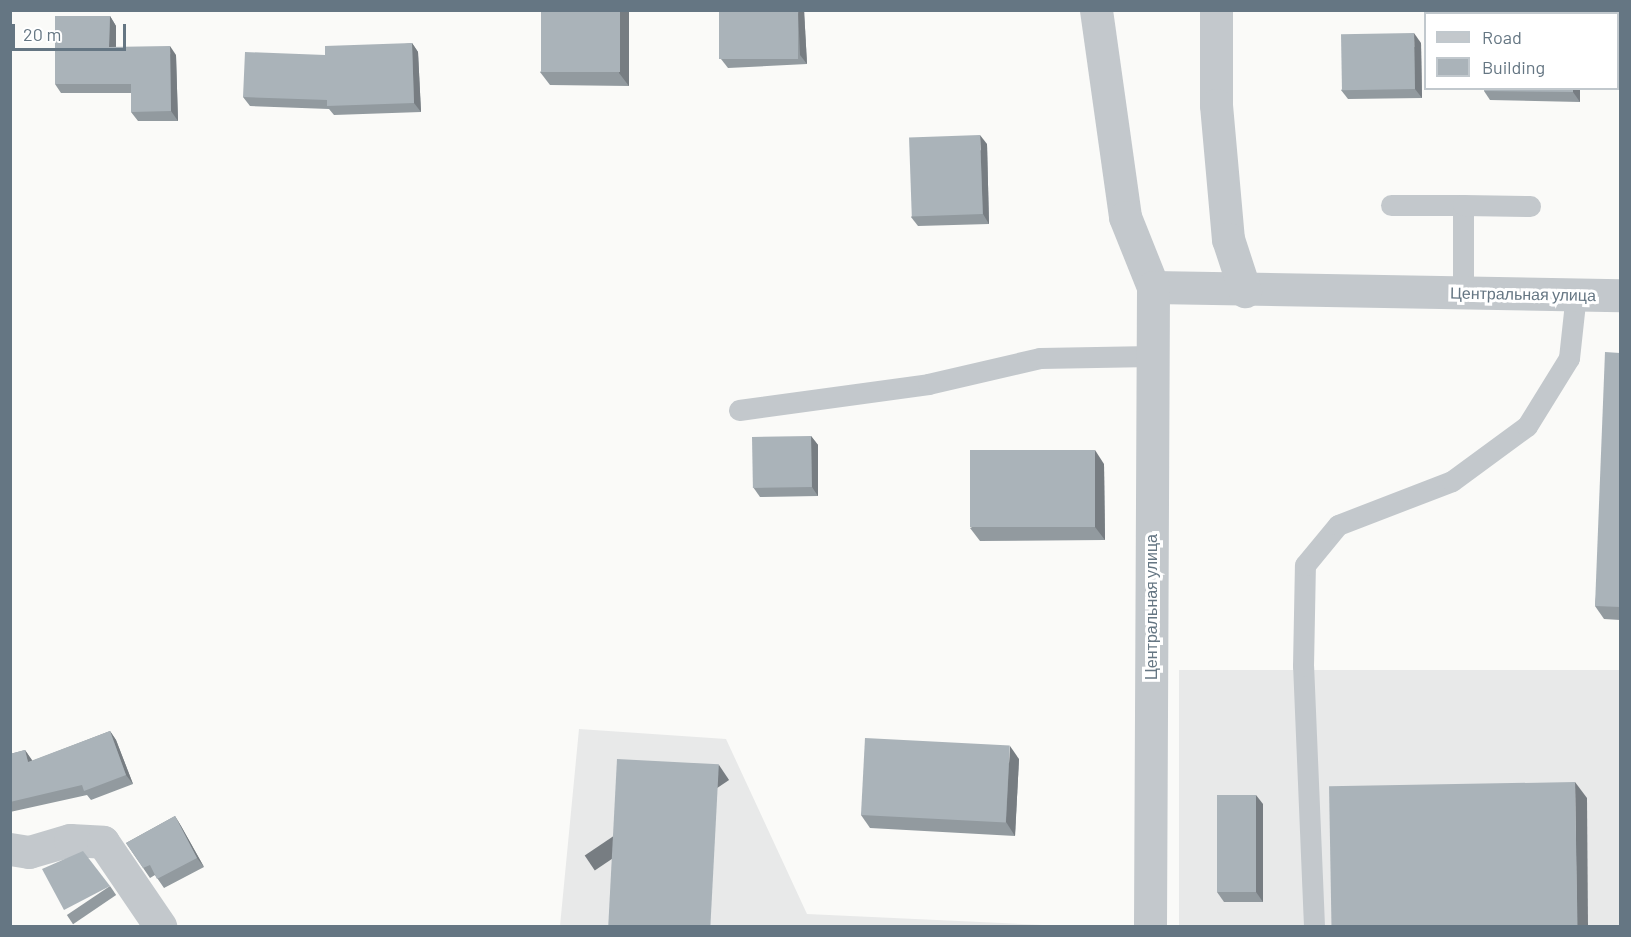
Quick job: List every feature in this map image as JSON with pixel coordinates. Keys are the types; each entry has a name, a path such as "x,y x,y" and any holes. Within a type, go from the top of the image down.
{"street":[{"name":"Центральная улица","path":"1096,10 1125,217 1153,287 1150,927"},
{"path":"1216,10 1216,105 1228,239 1245,291"},
{"name":"Центральная улица","path":"1153,287 1245,291 1620,295"},
{"path":"10,849 29,852 70,840 104,842 160,927"}],"lane":[{"path":"1391,205 1530,206"},
{"path":"1463,205 1463,293"},
{"path":"1314,927 1303,666 1305,565 1338,525 1452,481 1527,426 1569,358 1576,294"},
{"path":"739,410 928,384 1040,358 1152,356"}],"shaded area":[{"path":"1179,670 1620,670 1620,926 1179,926"},
{"path":"579,729 726,739 807,914 1065,926 560,926"}],"building":[{"path":"541,10 620,10 620,72 541,72"},
{"path":"719,10 798,10 798,59 719,59"},
{"path":"55,16 110,16 109,47 170,46 171,111 131,112 131,84 55,84"},
{"path":"1414,33 1415,89 1342,90 1341,34"},
{"path":"412,43 414,103 327,106 327,100 243,97 245,52 325,55 325,46"},
{"path":"1573,90 1573,92 1484,91"},
{"path":"980,135 983,214 912,216 909,137"},
{"path":"1605,352 1620,353 1620,607 1595,606"},
{"path":"811,436 812,487 753,488 752,437"},
{"path":"970,450 1095,450 1095,527 970,527"},
{"path":"110,731 126,775 84,791 82,785 10,802 10,754 25,750 28,762"},
{"path":"865,738 1010,746 1006,822 861,815"},
{"path":"617,759 719,764 710,926 608,926"},
{"path":"1575,782 1578,926 1331,926 1329,786"},
{"path":"1217,795 1256,795 1256,892 1217,892"},
{"path":"175,816 197,858 157,879 150,865 143,868 126,843"},
{"path":"83,851 110,886 64,910 42,869"}]}
